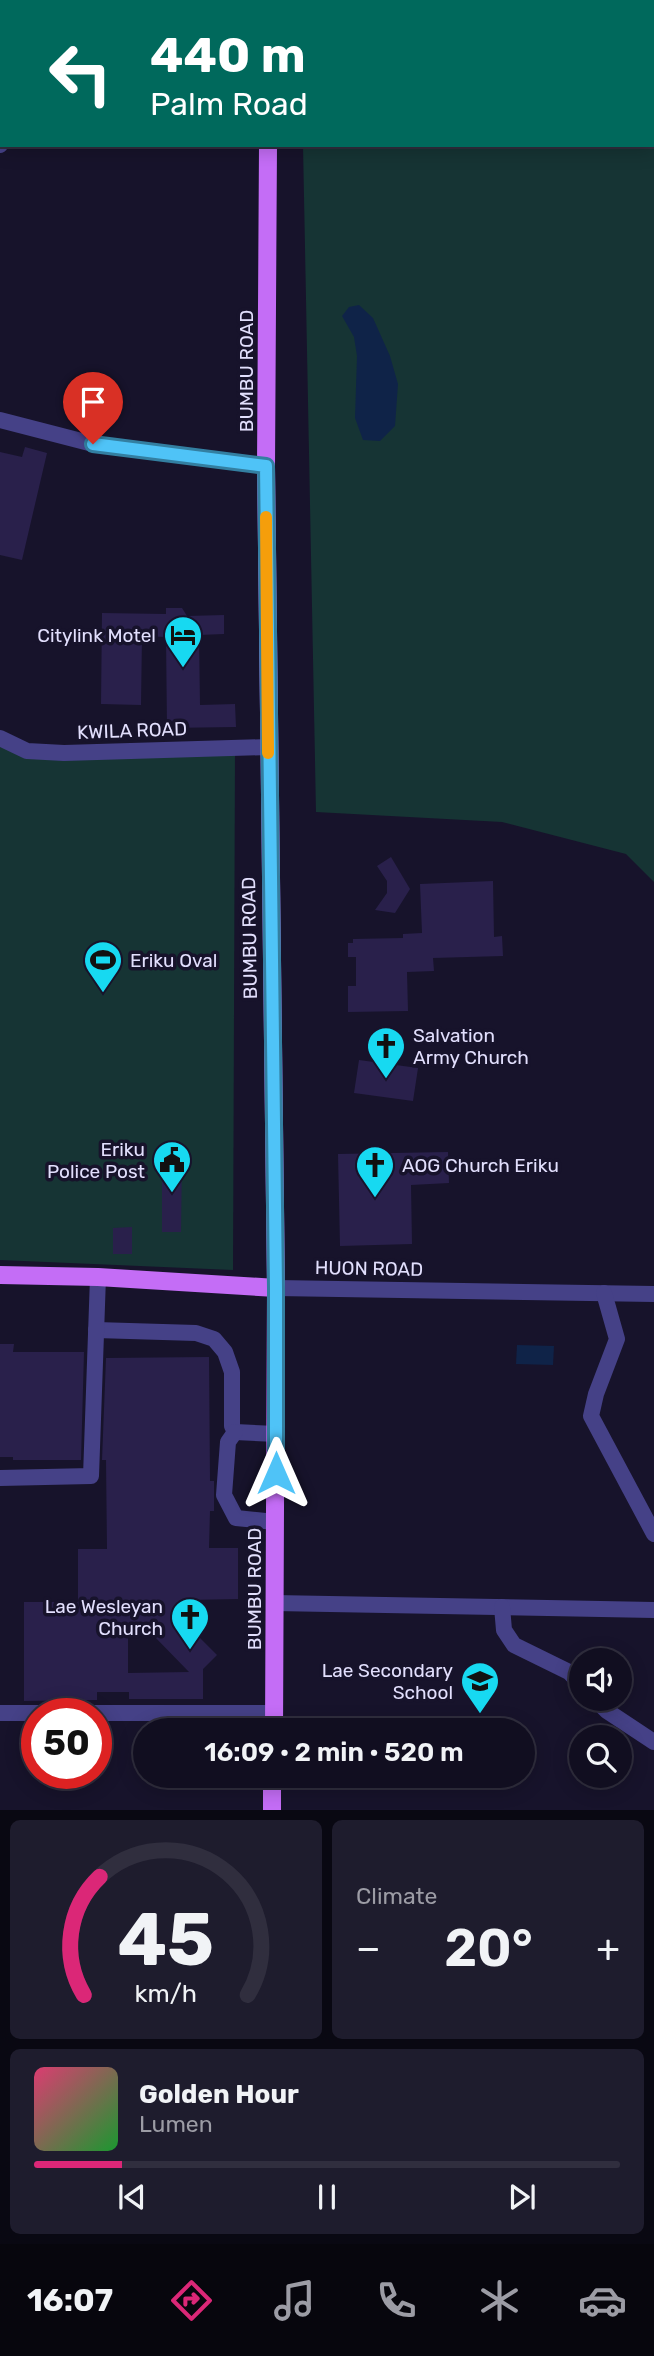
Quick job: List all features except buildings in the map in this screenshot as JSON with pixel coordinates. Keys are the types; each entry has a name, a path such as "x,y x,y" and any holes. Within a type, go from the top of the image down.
{"main road":[{"name":"BUMBU ROAD","path":"268,147 266,466 276,1288 274,1718"},
{"name":"HUON ROAD","path":"0,1275 98,1277 276,1288"},
{"path":"272,1788 272,1810"}],"street":[{"path":"0,420 93,444 266,466"},
{"name":"KWILA ROAD","path":"0,738 26,751 64,753 268,747"},
{"path":"0,1478 91,1476 98,1277"},
{"name":"HUON ROAD","path":"276,1288 654,1294"},
{"path":"604,1293 617,1339 596,1394 592,1416 654,1534"},
{"path":"96,1329 196,1334 214,1339 225,1352 232,1372 232,1426 235,1433"},
{"path":"235,1433 276,1434"},
{"path":"235,1433 228,1442 225,1495 236,1518 275,1522"},
{"path":"274,1603 654,1610"},
{"path":"502,1607 504,1630 514,1646 569,1672"},
{"path":"606,1711 654,1742"},
{"path":"0,1713 152,1718"}],"green space":[{"path":"303,147 654,147 654,882 626,854 502,822 316,812"},
{"path":"0,745 235,751 233,1270 0,1260"}],"water":[{"path":"359,305 373,318 390,356 398,384 395,426 380,441 363,440 355,418 357,356 354,337 342,316 349,307"},
{"path":"517,1345 554,1346 553,1365 516,1364"}],"slow traffic":[{"path":"266,517 268,753"}],"place":[{"name":"Citylink Motel","path":"183,669"},
{"name":"Eriku Oval","path":"103,994"},
{"name":"Salvation Army Church","path":"386,1080"},
{"name":"Eriku Police Post","path":"172,1194"},
{"name":"AOG Church Eriku","path":"375,1199"},
{"name":"Lae Wesleyan Church","path":"190,1651"},
{"name":"Lae Secondary School","path":"480,1715"}],"route":[{"path":"93,444 266,466 276,1473"}]}
